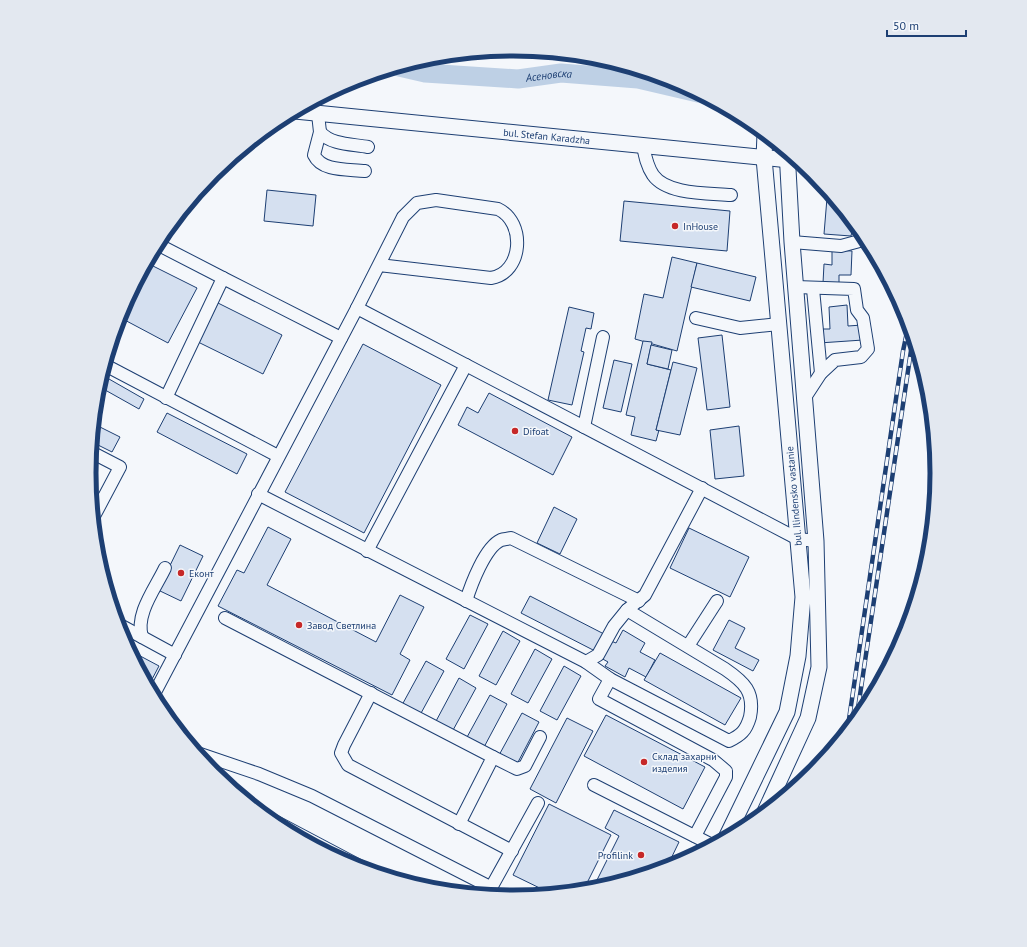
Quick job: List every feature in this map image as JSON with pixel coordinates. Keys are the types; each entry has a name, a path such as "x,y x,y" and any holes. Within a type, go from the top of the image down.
{"main road":[{"name":"bul. Stefan Karadzha","path":"305,112 764,158 786,157"},
{"name":"bul. Ilindensko vastanie","path":"730,830 787,712 798,656 803,598 764,158 765,140"},
{"name":"bul. Ilindensko vastanie","path":"768,805 808,718 819,667 816,541 792,242 791,162"}],"street":[{"path":"318,114 320,132 314,148 314,155 317,162 325,166 365,171"},
{"path":"320,132 325,138 331,141 368,147"},
{"path":"643,146 647,162 654,176 665,185 681,191 731,195"},
{"path":"157,689 278,456 358,308 379,265 404,217 417,203 426,201 498,209 505,212 512,219 516,235 515,256 513,264 499,277 491,278 379,265"},
{"path":"792,242 841,246 860,241"},
{"path":"163,247 341,338"},
{"path":"166,398 223,278"},
{"path":"796,287 814,289 854,289 857,310 863,318 868,349 861,357 835,360 821,373 804,399"},
{"path":"814,289 821,373"},
{"path":"358,308 798,539 816,541"},
{"path":"696,318 740,328 779,324"},
{"path":"584,426 603,338"},
{"path":"367,551 466,365"},
{"path":"109,367 278,456"},
{"path":"97,455 120,467 98,509"},
{"path":"586,662 598,655 614,626 628,610 645,595 702,488"},
{"path":"258,494 586,662 610,679 729,741 741,736 749,721 753,704 749,692 740,679 628,610"},
{"path":"466,601 472,582 493,547 501,540 511,538 639,601"},
{"path":"142,637 139,628 141,615 165,568"},
{"path":"688,646 718,601"},
{"path":"225,618 517,769 521,769 525,766 540,737"},
{"path":"126,628 175,655"},
{"path":"610,679 599,699 713,760 726,771 726,777 695,836"},
{"path":"371,693 344,745 341,754 348,765 512,851"},
{"path":"206,756 259,774 312,796 488,890"},
{"path":"459,824 493,757"},
{"path":"594,785 708,843"},
{"path":"490,890 538,804"}],"building":[{"path":"267,190 316,195 313,226 264,221"},
{"path":"827,198 852,230 851,236 824,234"},
{"name":"InHouse","path":"624,201 730,211 727,251 620,241"},
{"path":"832,250 852,251 851,275 839,275 839,283 823,283 824,264 832,265"},
{"path":"672,257 697,263 677,351 635,339 644,294 663,298"},
{"path":"697,263 756,277 750,301 691,287"},
{"path":"152,265 197,288 168,343 125,320 139,289"},
{"path":"218,303 282,335 263,374 198,342"},
{"path":"847,305 848,326 862,325 863,340 819,343 818,329 830,329 829,307"},
{"path":"569,307 594,313 591,329 586,328 581,351 584,352 572,405 548,400"},
{"path":"722,335 730,407 707,410 698,338"},
{"path":"643,341 652,342 647,364 671,370 656,430 659,430 656,441 631,435 635,417 626,415"},
{"path":"363,344 441,385 364,533 285,492"},
{"path":"651,345 672,350 668,369 647,364"},
{"path":"614,360 632,364 621,412 603,408"},
{"path":"673,362 697,368 680,435 656,430"},
{"path":"107,378 144,399 139,409 105,390"},
{"name":"Difoat","path":"489,393 572,437 553,475 458,425 467,407 478,413"},
{"path":"167,413 247,454 237,474 157,432"},
{"path":"739,426 744,476 715,479 710,430"},
{"path":"99,427 120,437 112,452 97,445"},
{"path":"554,507 577,519 560,554 537,543"},
{"name":"Завод Светлина","path":"268,527 291,539 267,585 376,642 400,595 424,607 400,654 410,660 392,695 218,606 237,570 244,573"},
{"path":"689,528 749,557 730,597 670,568"},
{"name":"Еконт","path":"180,545 203,556 181,601 158,590"},
{"path":"530,596 604,634 595,651 521,613"},
{"path":"470,615 488,624 464,669 446,659"},
{"path":"729,620 745,628 735,648 759,660 753,671 713,650"},
{"path":"623,630 645,643 640,652 655,660 646,677 629,668 625,677 605,666 608,662 601,658 611,641 616,643"},
{"path":"503,631 520,641 496,685 479,676"},
{"path":"535,649 552,659 528,703 511,694"},
{"path":"660,653 741,698 725,725 644,680"},
{"path":"137,655 159,666 151,681"},
{"path":"426,661 444,671 420,715 402,705"},
{"path":"564,666 581,676 557,720 540,711"},
{"path":"459,678 476,688 452,732 435,723"},
{"path":"490,695 507,704 483,749 466,739"},
{"path":"522,713 539,722 516,766 498,757"},
{"name":"Склад захарни изделия","path":"606,715 705,767 683,809 584,756"},
{"path":"567,718 593,731 556,803 530,789"},
{"path":"549,804 611,835 586,884 543,890 513,875"},
{"name":"Profilink","path":"614,810 679,842 670,860 622,877 596,883 619,836 605,828"}],"waterway":[{"name":"Асеновска","path":"409,69 425,73 518,79 561,73 638,79 668,86"}],"railway":[{"path":"848,723 907,333"},
{"path":"858,710 912,347"}],"place":[{"name":"InHouse","path":"675,226"},
{"name":"Difoat","path":"515,431"},
{"name":"Еконт","path":"181,573"},
{"name":"Завод Светлина","path":"299,625"},
{"name":"Склад захарни изделия","path":"644,762"},
{"name":"Profilink","path":"641,855"}]}
